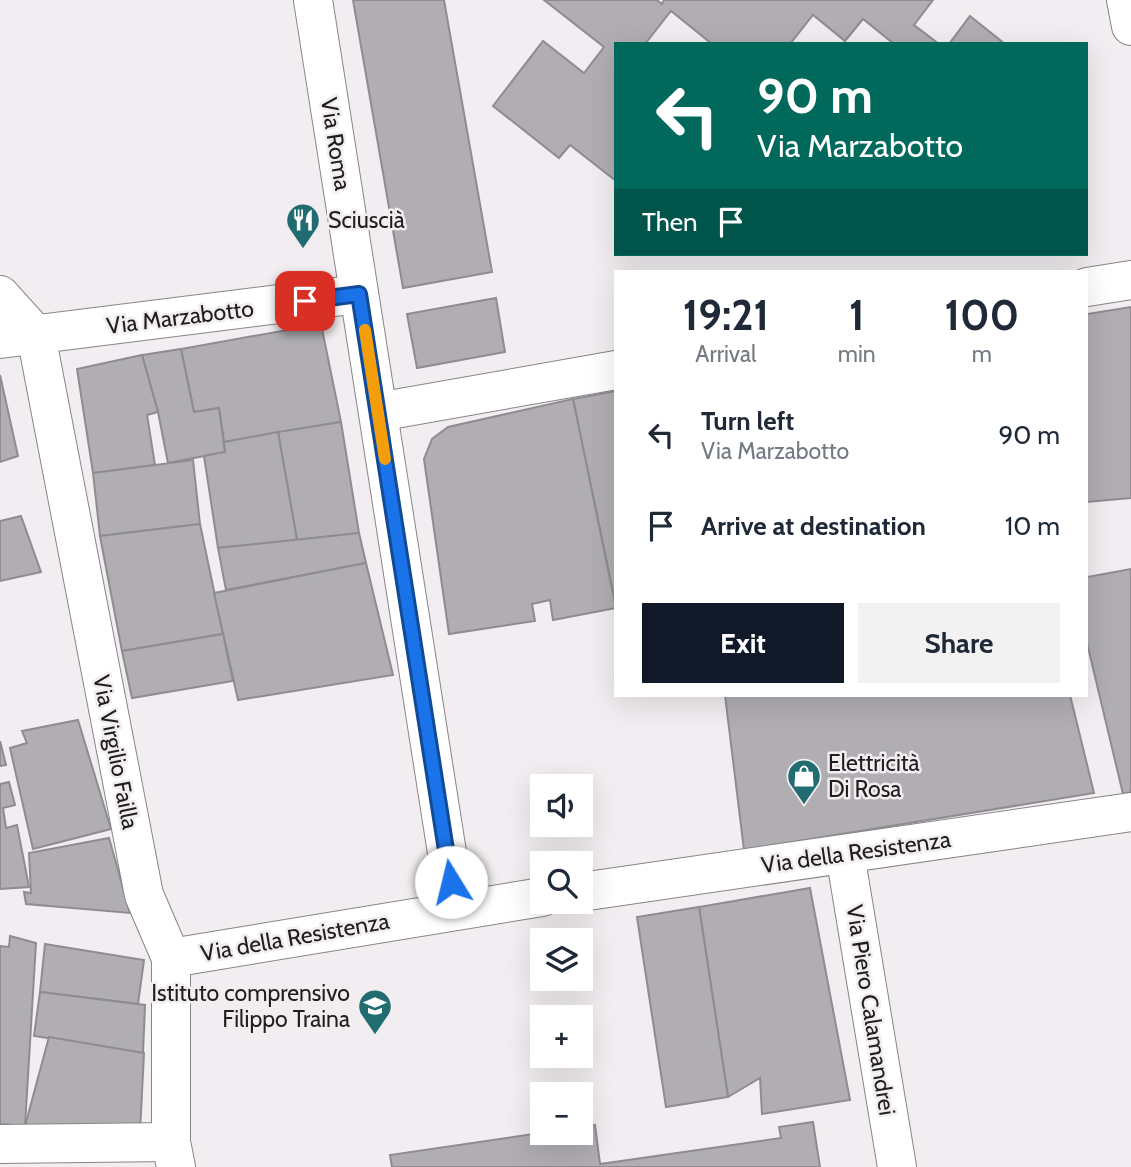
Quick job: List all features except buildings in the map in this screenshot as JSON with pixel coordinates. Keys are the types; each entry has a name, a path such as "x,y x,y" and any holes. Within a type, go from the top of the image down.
{"street":[{"name":"Via Roma","path":"313,0 456,910"},
{"path":"1126,0 1131,26"},
{"path":"1088,288 1131,280"},
{"name":"Via Marzabotto","path":"9,337 359,294"},
{"path":"0,295 9,337"},
{"name":"Via Virgilio Failla","path":"9,337 144,895 171,958 174,1154"},
{"path":"378,412 614,370"},
{"name":"Via della Resistenza","path":"593,890 1131,813"},
{"name":"Via Piero Calamandrei","path":"845,853 898,1167"},
{"name":"Via della Resistenza","path":"171,958 530,899"},
{"path":"0,1144 174,1154"}],"slow traffic":[{"path":"365,330 385,459"}],"place":[{"name":"Sciuscià","path":"303,250"},
{"name":"Elettricità Di Rosa","path":"804,806"},
{"name":"Istituto comprensivo Filippo Traina","path":"375,1036"}],"route":[{"path":"305,301 359,294 451,882"}]}
